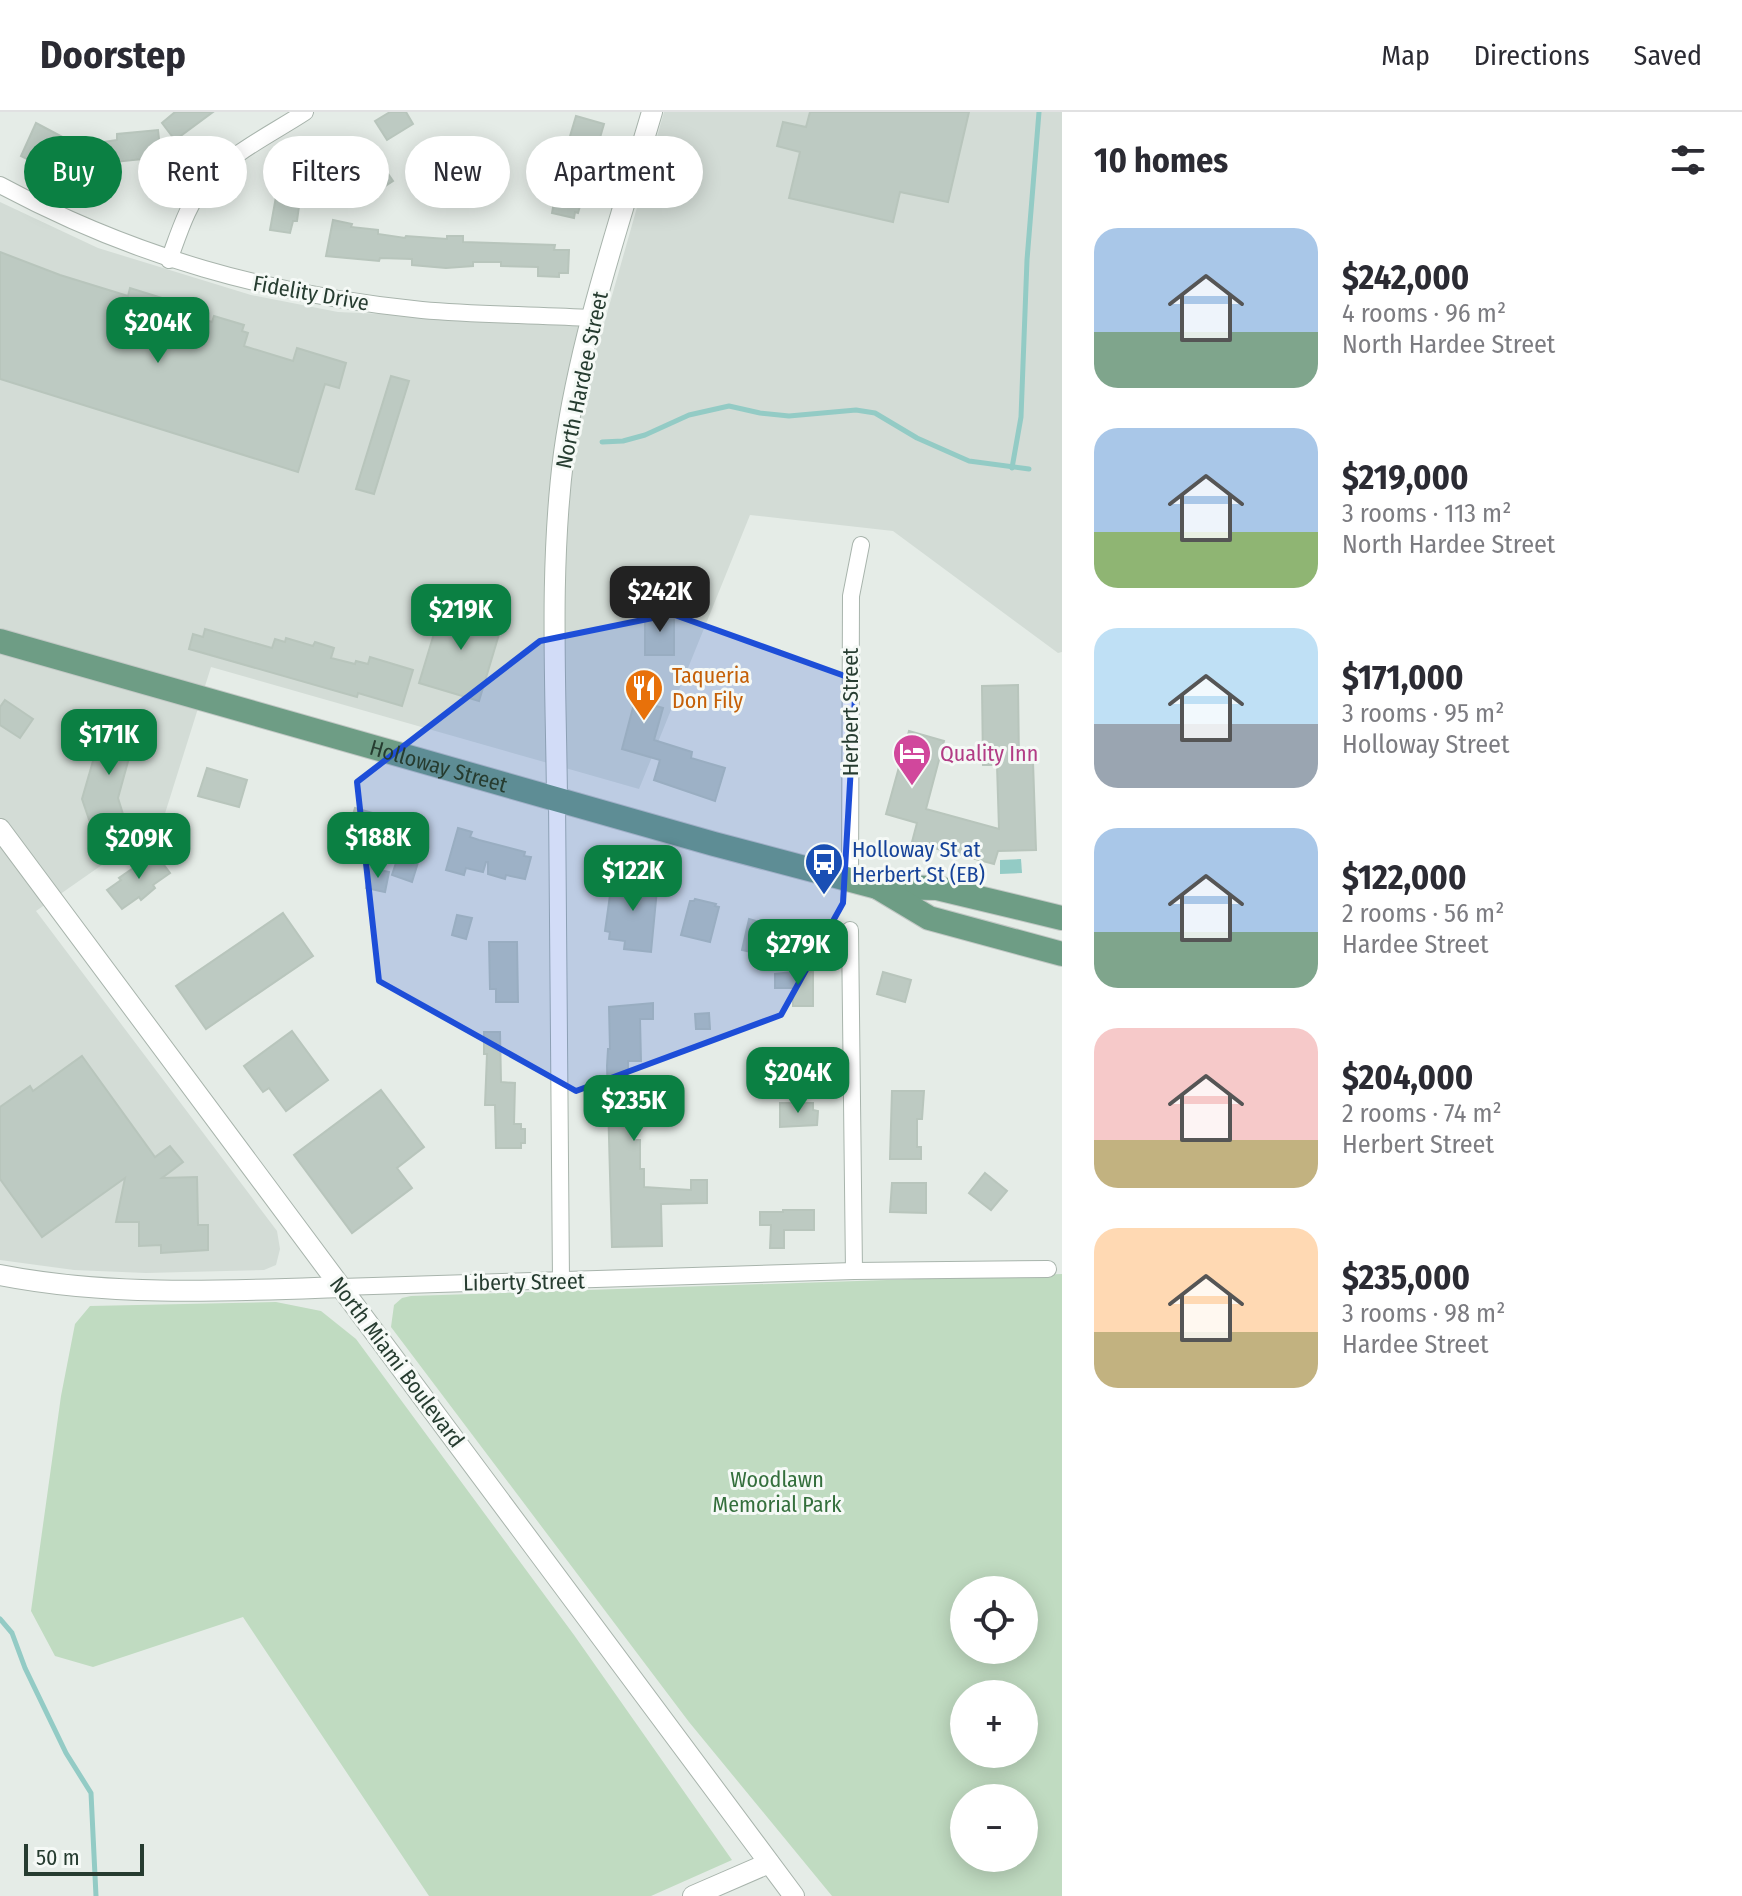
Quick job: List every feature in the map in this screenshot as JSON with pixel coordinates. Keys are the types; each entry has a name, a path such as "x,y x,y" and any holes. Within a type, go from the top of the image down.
{"main road":[{"name":"Holloway Street","path":"0,641 850,880 877,887 937,888 1062,918"},
{"name":"Holloway Street","path":"877,887 929,918 1062,954"}],"street":[{"path":"169,260 183,223 207,182 238,155 305,112"},
{"name":"North Hardee Street","path":"557,800 555,607 559,503 572,404 592,318 652,112"},
{"name":"Fidelity Drive","path":"0,185 110,238 224,277 337,299 423,310 592,318"},
{"name":"Herbert Street","path":"850,880 850,607 852,578 861,545"},
{"path":"557,800 561,1281"},
{"name":"North Miami Boulevard","path":"0,829 794,1896"},
{"path":"850,930 854,1271"},
{"name":"Liberty Street","path":"0,1275 70,1285 135,1289 341,1287 854,1271 1048,1269"},
{"path":"693,1896 769,1863"}],"highlighted area":[{"path":"672,614 856,680 843,903 781,1015 576,1091 379,981 357,782 540,641"}],"shaded area":[{"path":"664,112 1062,112 1062,652 1058,653 893,531 750,515 639,789 211,667 162,823 36,911 277,1231 280,1249 276,1265 264,1270 146,1273 74,1270 0,1260 0,202 98,248 251,295 338,312 604,324 637,208 703,208 703,136 657,136"}],"green space":[{"name":"Woodlawn Memorial Park","path":"1062,1274 1062,1896 832,1896 689,1722 391,1327 394,1305 402,1298"},
{"path":"276,1302 321,1311 356,1339 574,1635 732,1860 651,1896 429,1896 243,1617 93,1667 55,1656 31,1611 61,1396 75,1324 90,1306"}],"water":[{"path":"1021,859 1022,873 1000,874 1000,860"}],"building":[{"path":"175,112 213,112 180,136 172,136 162,123"},
{"path":"390,112 406,112 413,124 389,139 375,121"},
{"path":"810,112 969,112 948,202 900,192 893,222 789,198 800,152 777,146 783,122 806,127"},
{"path":"576,116 604,124 600,136 570,136"},
{"path":"36,123 61,136 30,136"},
{"path":"158,130 159,136 138,136 138,159 122,161 122,136 117,134"},
{"path":"274,208 299,208 297,221 293,221 290,233 270,230"},
{"path":"553,208 579,208 574,218 552,213"},
{"path":"333,220 352,224 351,227 378,230 378,234 405,238 447,239 447,236 463,236 463,242 555,245 554,250 569,250 568,273 559,273 559,277 538,276 538,267 501,266 501,262 473,262 473,266 446,268 412,265 412,259 380,258 379,261 326,256"},
{"path":"0,252 128,296 130,288 165,299 163,307 212,322 214,316 244,325 242,331 248,333 244,346 293,361 297,348 346,363 339,388 325,384 298,472 0,379"},
{"path":"391,376 409,381 374,494 356,489"},
{"path":"443,604 503,621 479,701 419,683"},
{"path":"645,612 674,612 674,655 645,655"},
{"path":"205,629 272,648 275,639 285,642 286,638 313,646 315,642 334,648 331,658 368,664 370,657 413,670 402,706 358,693 357,697 189,649 193,634 203,637"},
{"name":"Quality Inn","path":"1018,685 1019,762 1033,762 1036,850 998,851 994,864 912,842 917,823 886,814 909,731 944,741 926,809 999,829 997,765 983,765 982,686"},
{"path":"5,700 33,719 20,738 0,725 0,707"},
{"path":"635,700 663,708 654,740 692,752 691,758 725,768 715,801 654,780 660,760 622,749"},
{"path":"106,716 138,725 118,798 127,827 95,837 82,799"},
{"path":"207,768 247,780 239,807 198,796"},
{"path":"355,808 383,816 380,829 405,835 409,824 428,830 412,882 392,875 401,848 376,841 375,846 334,833 339,815 352,818"},
{"path":"458,828 472,832 470,837 525,852 524,856 531,857 525,879 506,875 505,879 488,874 488,862 483,872 466,868 464,875 446,870"},
{"path":"155,853 170,873 153,885 155,888 141,900 139,897 122,909 107,890"},
{"path":"371,868 389,872 385,892 366,888"},
{"path":"633,876 658,879 651,952 624,949 625,941 609,939 610,932 605,931 614,880 632,882"},
{"path":"695,899 719,907 710,942 681,935 690,901"},
{"path":"283,913 313,956 206,1029 176,986"},
{"path":"457,915 472,918 466,939 452,935"},
{"path":"749,919 781,928 777,941 769,939 764,960 742,950"},
{"path":"489,942 517,942 518,1002 496,1002 496,989 490,989"},
{"path":"813,972 813,1006 793,1006 793,988 775,988 775,974"},
{"path":"883,972 911,980 905,1002 877,994"},
{"path":"653,1003 653,1019 640,1019 641,1061 628,1061 628,1096 633,1096 634,1140 640,1140 640,1169 644,1169 644,1187 691,1190 691,1180 707,1180 707,1203 661,1204 662,1246 612,1247 607,1066 610,1049 609,1007"},
{"path":"709,1013 710,1029 696,1029 695,1014"},
{"path":"292,1031 328,1080 286,1111 269,1088 263,1092 244,1066"},
{"path":"484,1032 500,1032 501,1082 515,1083 514,1124 521,1124 521,1129 525,1129 525,1143 521,1143 521,1148 496,1148 495,1105 485,1105 487,1054 484,1054"},
{"path":"791,1051 819,1054 819,1071 788,1071 788,1054"},
{"path":"82,1056 155,1157 170,1146 183,1162 162,1178 197,1177 198,1225 208,1225 208,1250 161,1253 161,1245 139,1246 139,1222 116,1222 125,1178 42,1237 0,1179 0,1107 30,1086 33,1091"},
{"path":"381,1090 424,1147 397,1168 412,1188 352,1233 294,1155"},
{"path":"892,1091 924,1091 922,1119 917,1119 917,1147 921,1147 921,1159 890,1159"},
{"path":"780,1103 813,1103 813,1110 818,1111 817,1125 780,1127"},
{"path":"985,1173 1007,1191 991,1210 969,1193"},
{"path":"892,1183 926,1183 926,1213 890,1212"},
{"path":"814,1210 814,1230 784,1230 784,1248 770,1248 771,1225 760,1225 760,1212"}],"waterway":[{"path":"1012,468 1021,417 1027,260 1039,112"},
{"path":"602,442 645,435 689,415 729,406 789,416 856,410 875,413 917,438 969,461 1029,469"},
{"path":"0,1619 12,1633 25,1668 66,1753 91,1793 96,1896"}],"place":[{"name":"Taqueria Don Fily","path":"644,722"},
{"name":"Quality Inn","path":"912,787"},
{"name":"Holloway St at Herbert St (EB)","path":"824,896"}]}
